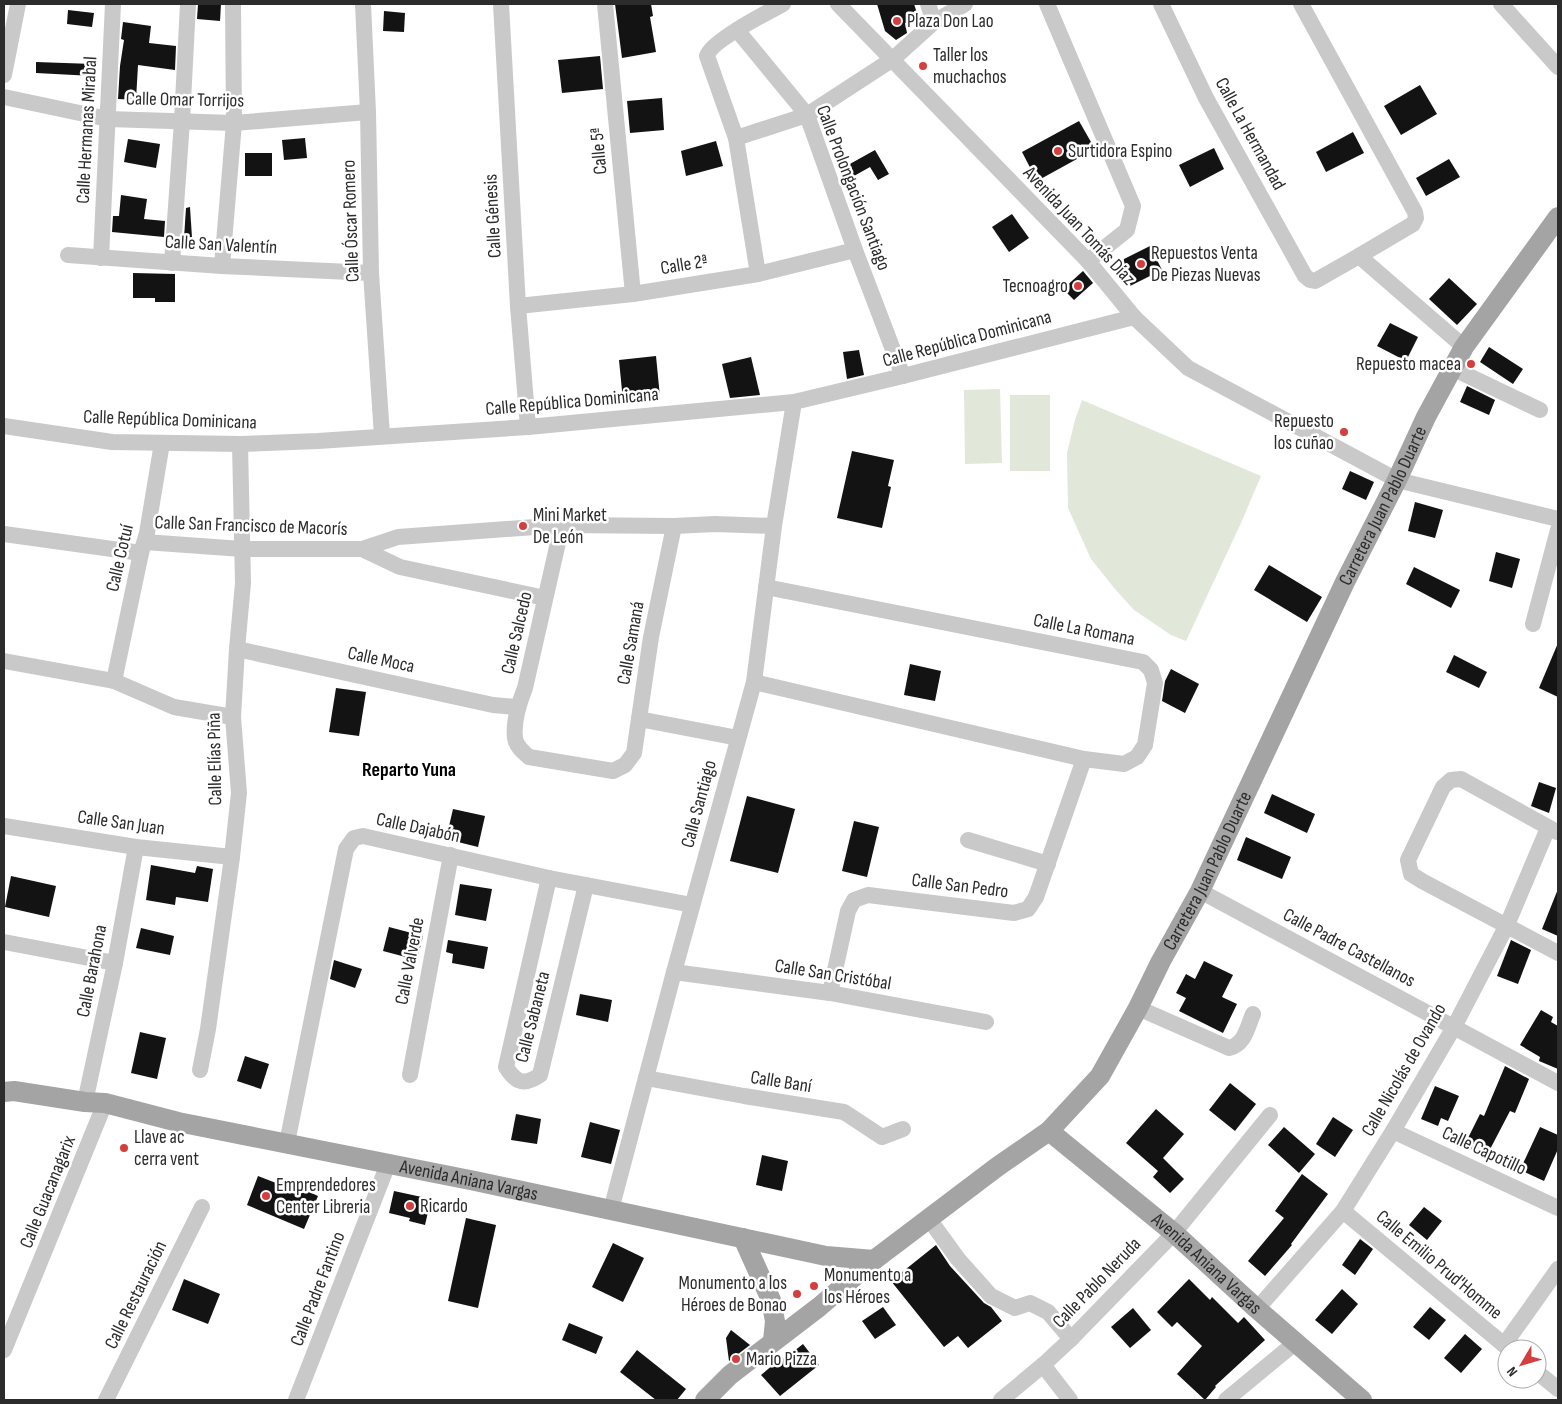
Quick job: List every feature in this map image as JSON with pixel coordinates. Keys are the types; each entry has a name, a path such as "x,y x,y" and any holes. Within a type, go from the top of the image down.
{"main road":[{"name":"Carretera Juan Pablo Duarte","path":"705,1400 730,1375 819,1307 874,1260 997,1167 1049,1131 1100,1076 1138,1008 1160,961 1200,890 1345,582 1452,368 1464,347 1558,217"},
{"name":"Avenida Aniana Vargas","path":"4,1092 105,1103 178,1122 287,1143 826,1256 874,1260"},
{"name":"Avenida Aniana Vargas","path":"1049,1131 1174,1233 1256,1309 1362,1400"},
{"path":"744,1238 771,1300 775,1320 773,1341"}],"street":[{"path":"4,75 18,4"},
{"name":"Calle Hermanas Mirabal","path":"101,258 113,4"},
{"path":"172,262 188,4"},
{"path":"222,266 234,123 233,4"},
{"name":"Calle Óscar Romero","path":"358,4 368,112 371,273 382,436"},
{"name":"Calle Génesis","path":"501,4 518,306 528,427"},
{"name":"Calle 5ª","path":"605,4 633,294"},
{"path":"758,274 736,138 706,56 713,46 783,4"},
{"name":"Avenida Juan Tomás Díaz","path":"838,4 1088,261 1134,316 1188,368 1397,480 1558,519"},
{"path":"928,4 934,22"},
{"path":"736,138 808,115 893,59 934,22 966,4"},
{"path":"1047,4 1133,206 1127,230 1088,261"},
{"name":"Calle La Hermandad","path":"1162,4 1206,98 1305,276 1310,280 1316,281 1359,256"},
{"path":"1301,4 1416,212 1413,224 1359,256 1464,347"},
{"path":"1501,4 1558,67"},
{"name":"Calle Prolongación Santiago","path":"737,30 808,115 855,250 903,376"},
{"name":"Calle Omar Torrijos","path":"4,96 108,119 234,123 368,112"},
{"name":"Calle 2ª","path":"518,306 633,294 758,274 855,250"},
{"name":"Calle San Valentín","path":"68,255 222,266 371,273"},
{"name":"Calle República Dominicana","path":"4,426 112,442 240,444 528,427 794,402 903,376 1134,316"},
{"path":"1452,368 1540,410"},
{"name":"Calle Santiago","path":"611,1210 692,905 754,682 774,526 794,402"},
{"name":"Calle Cotuí","path":"114,681 143,548 162,443"},
{"name":"Calle Elías Piña","path":"200,1070 208,1029 232,857 238,793 233,717 243,583 240,444"},
{"name":"Calle San Francisco de Macorís","path":"4,534 143,548 362,549 398,537 562,525 674,526 715,524 774,526"},
{"name":"Calle Salcedo","path":"562,525 524,688 517,708 515,739 520,749 529,756 613,770 625,765"},
{"name":"Calle Samaná","path":"625,765 634,753 651,637 674,526"},
{"path":"1534,624 1558,530"},
{"path":"362,549 400,567 545,598"},
{"name":"Calle La Romana","path":"754,682 1084,759 1124,764 1136,757 1145,745 1155,683 1152,670 1143,662 766,588"},
{"name":"Calle Moca","path":"237,649 493,705 517,708"},
{"path":"4,661 114,681 174,707 233,717"},
{"path":"639,719 738,738"},
{"name":"Calle San Pedro","path":"830,993 848,911 854,900 868,895 1014,913 1028,909 1036,897 1084,759"},
{"path":"1553,830 1461,779 1451,780 1444,787 1408,860 1411,874 1422,882 1558,953"},
{"name":"Calle San Juan","path":"4,826 136,847 232,857"},
{"name":"Calle Nicolás de Ovando","path":"1256,1309 1343,1211 1393,1131 1454,1027 1553,830"},
{"name":"Calle Dajabón","path":"287,1143 346,848 354,838 363,836 549,878 692,905"},
{"path":"968,840 1048,864"},
{"name":"Calle Barahona","path":"85,1102 115,963 136,847"},
{"name":"Calle Valverde","path":"410,1075 450,855"},
{"name":"Calle Sabaneta","path":"549,878 506,1067 512,1076 521,1082 531,1080 540,1075 586,885"},
{"name":"Calle Padre Castellanos","path":"1200,890 1558,1083"},
{"path":"4,942 115,963"},
{"name":"Calle San Cristóbal","path":"674,972 830,993 986,1022"},
{"path":"1138,1008 1229,1048 1235,1047 1242,1042 1253,1014"},
{"name":"Calle Baní","path":"646,1078 844,1112 882,1137 903,1129"},
{"name":"Calle Guacanagarix","path":"4,1350 8,1331 105,1103"},
{"name":"Calle Pablo Neruda","path":"1001,1400 1043,1366 1071,1340 1174,1233 1270,1116"},
{"name":"Calle Capotillo","path":"1393,1131 1558,1208"},
{"name":"Calle Padre Fantino","path":"296,1400 388,1164"},
{"name":"Calle Restauración","path":"106,1400 202,1207"},
{"name":"Calle Emilio Prud'Homme","path":"1343,1211 1497,1339"},
{"path":"928,1219 958,1259 991,1296 1015,1308 1030,1303 1048,1312 1071,1340"},
{"path":"1512,1339 1558,1269"},
{"path":"1226,1400 1296,1342"},
{"path":"1043,1366 1070,1400"},
{"path":"1547,1381 1558,1390"}],"shaded area":[{"path":"1000,389 1002,463 965,464 964,390"},
{"path":"1010,395 1050,395 1050,471 1010,471"},
{"path":"1082,400 1261,476 1186,641 1171,635 1134,610 1115,589 1091,559 1068,508 1067,453"}],"building":[{"path":"198,4 221,4 220,21 197,19"},
{"path":"615,4 651,4 653,16 650,17 656,52 622,58"},
{"name":"Plaza Don Lao","path":"877,4 914,4 919,19 905,23 907,33 896,40 885,31"},
{"path":"68,10 94,13 92,27 67,24"},
{"path":"384,11 405,13 404,32 383,31"},
{"path":"123,22 151,26 149,43 176,46 175,70 138,65 136,100 118,99 124,40 121,39"},
{"path":"600,56 603,89 562,93 558,60"},
{"path":"36,62 93,64 93,76 36,73"},
{"path":"1420,85 1437,114 1401,135 1384,106"},
{"path":"662,98 664,130 630,133 627,101"},
{"name":"Surtidora Espino","path":"1079,121 1095,149 1037,181 1022,152"},
{"path":"1353,132 1364,153 1326,172 1316,152"},
{"path":"305,138 307,158 284,160 282,140"},
{"path":"128,139 160,144 156,168 124,162"},
{"path":"716,141 723,166 686,176 681,151"},
{"path":"1214,148 1224,169 1190,187 1179,165"},
{"path":"875,150 889,174 878,180 870,167 854,176 848,165"},
{"path":"245,153 272,153 272,176 245,176"},
{"path":"1449,159 1460,177 1426,196 1416,178"},
{"path":"121,195 147,199 144,219 165,221 164,237 112,232 113,216 119,216"},
{"path":"190,207 192,238 184,238 186,208"},
{"path":"1012,214 1029,238 1009,252 992,227"},
{"name":"Repuestos Venta De Piezas Nuevas","path":"1150,246 1162,270 1130,286 1122,270 1124,259"},
{"name":"Tecnoagro","path":"1083,271 1093,283 1074,300 1063,289"},
{"path":"133,273 175,274 175,302 155,302 155,298 133,298"},
{"path":"1449,278 1477,304 1457,325 1429,299"},
{"path":"1390,323 1418,337 1406,361 1377,346"},
{"path":"1489,347 1523,369 1513,384 1480,362"},
{"path":"859,350 864,375 847,379 843,352"},
{"path":"656,356 660,397 623,401 619,360"},
{"path":"751,357 760,395 730,398 722,364"},
{"path":"1467,386 1495,400 1489,415 1460,402"},
{"path":"852,451 894,460 888,486 891,487 882,528 837,518"},
{"path":"1350,471 1374,482 1366,500 1342,489"},
{"path":"1415,502 1443,510 1435,538 1408,531"},
{"path":"1496,552 1520,559 1512,588 1489,581"},
{"path":"1269,565 1322,597 1307,622 1254,590"},
{"path":"1414,567 1460,590 1451,608 1406,584"},
{"path":"1558,643 1558,697 1539,688"},
{"path":"1454,655 1487,672 1479,688 1446,672"},
{"path":"910,664 941,671 935,701 904,695"},
{"path":"1171,669 1199,684 1185,713 1162,701 1165,681"},
{"path":"336,688 366,692 359,736 329,732"},
{"path":"1539,782 1556,788 1549,813 1531,806"},
{"path":"1272,794 1315,814 1307,833 1264,813"},
{"path":"747,796 795,809 778,873 730,861"},
{"path":"453,809 485,816 478,847 446,839"},
{"path":"854,821 879,827 867,877 842,871"},
{"path":"1246,837 1291,857 1282,879 1237,860"},
{"path":"151,865 195,873 197,866 213,869 208,902 176,897 175,905 146,900"},
{"path":"11,876 56,886 49,917 5,907"},
{"path":"460,884 492,889 486,921 455,915"},
{"path":"1558,889 1558,936 1542,929"},
{"path":"389,927 423,936 417,960 383,951"},
{"path":"141,928 174,936 170,955 136,948"},
{"path":"448,940 488,947 484,969 452,963 453,954 446,952"},
{"path":"1511,940 1531,950 1518,984 1497,976"},
{"path":"334,960 362,969 355,988 330,979"},
{"path":"1204,961 1233,975 1222,997 1237,1004 1223,1033 1179,1011 1186,998 1176,993 1186,974 1195,979"},
{"path":"580,994 612,1000 608,1022 576,1015"},
{"path":"1541,1010 1553,1017 1551,1022 1558,1026 1558,1069 1539,1061 1540,1057 1520,1045"},
{"path":"140,1032 166,1038 157,1079 131,1073"},
{"path":"245,1056 269,1064 261,1089 237,1081"},
{"path":"1505,1066 1529,1079 1515,1113 1510,1111 1486,1157 1464,1146 1480,1114 1484,1116"},
{"path":"1230,1083 1256,1104 1235,1131 1209,1110"},
{"path":"1435,1086 1459,1096 1448,1121 1441,1118 1438,1126 1421,1119"},
{"path":"1156,1109 1184,1134 1163,1158 1184,1179 1170,1193 1153,1177 1158,1171 1126,1143"},
{"path":"516,1114 541,1119 537,1144 511,1140"},
{"path":"1333,1117 1353,1130 1335,1157 1316,1144"},
{"path":"590,1122 620,1130 611,1164 581,1157"},
{"path":"1284,1127 1315,1154 1299,1173 1268,1145"},
{"path":"1540,1127 1558,1135 1558,1149 1544,1181 1520,1170"},
{"path":"762,1155 788,1161 782,1191 756,1185"},
{"path":"1302,1174 1328,1194 1292,1245 1265,1276 1248,1261 1284,1218 1275,1211"},
{"path":"258,1176 294,1190 296,1186 318,1196 304,1229 247,1205"},
{"name":"Ricardo","path":"394,1191 431,1199 425,1225 409,1221 410,1218 389,1213"},
{"path":"1424,1207 1442,1221 1427,1240 1409,1225"},
{"path":"466,1218 496,1225 478,1308 448,1301"},
{"path":"1360,1239 1373,1249 1355,1275 1342,1265"},
{"path":"613,1243 644,1258 623,1302 592,1287"},
{"path":"936,1245 950,1266 984,1303 991,1307 1002,1321 968,1348 958,1336 944,1347 891,1281"},
{"path":"184,1279 220,1294 208,1324 172,1310"},
{"path":"1189,1279 1210,1300 1212,1297 1238,1323 1244,1317 1265,1340 1215,1386 1205,1400 1177,1374 1202,1346 1177,1322 1172,1327 1157,1312"},
{"path":"1342,1289 1358,1304 1332,1334 1315,1320"},
{"path":"883,1307 896,1325 875,1339 862,1321"},
{"path":"1430,1307 1446,1320 1429,1340 1413,1327"},
{"path":"1133,1308 1151,1330 1130,1348 1111,1327"},
{"path":"569,1323 603,1337 596,1354 562,1340"},
{"name":"Mario Pizza","path":"731,1330 750,1345 729,1361 726,1338"},
{"path":"1465,1334 1482,1349 1461,1373 1444,1358"},
{"path":"803,1344 819,1365 780,1396 761,1375 782,1357 784,1359"},
{"path":"637,1350 686,1389 677,1400 656,1400 620,1372"}],"place":[{"name":"Plaza Don Lao","path":"897,21"},
{"name":"Taller los muchachos","path":"923,66"},
{"name":"Surtidora Espino","path":"1058,151"},
{"name":"Repuestos Venta De Piezas Nuevas","path":"1141,264"},
{"name":"Tecnoagro","path":"1078,286"},
{"name":"Repuesto macea","path":"1471,364"},
{"name":"Repuesto los cuñao","path":"1344,432"},
{"name":"Mini Market De León","path":"523,526"},
{"name":"Llave ac cerra vent","path":"124,1148"},
{"name":"Emprendedores Center Libreria","path":"266,1196"},
{"name":"Ricardo","path":"410,1206"},
{"name":"Monumento a los Héroes","path":"814,1286"},
{"name":"Monumento a los Héroes de Bonao","path":"797,1294"},
{"name":"Mario Pizza","path":"736,1359"}],"district":[{"name":"Reparto Yuna","path":"409,770"}]}
